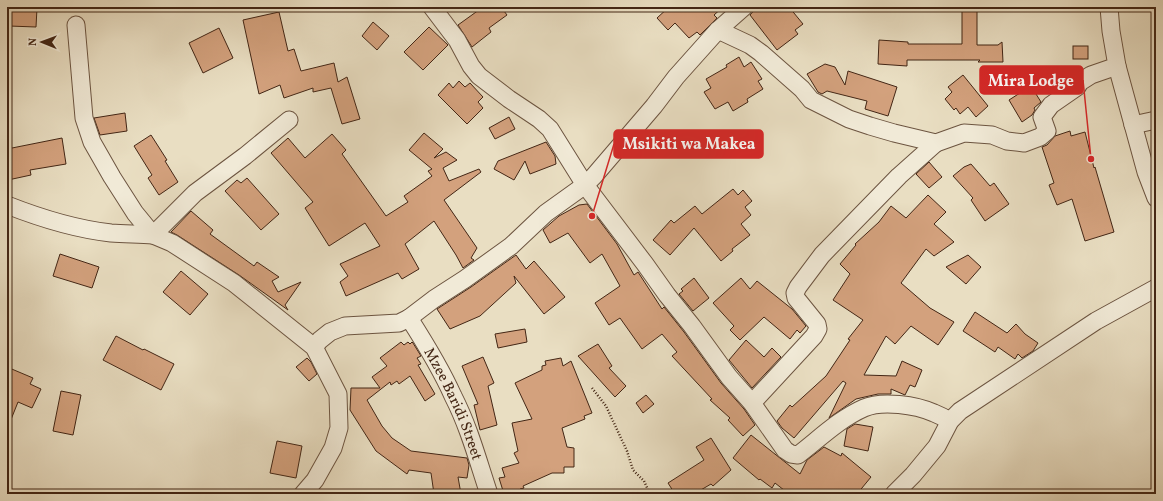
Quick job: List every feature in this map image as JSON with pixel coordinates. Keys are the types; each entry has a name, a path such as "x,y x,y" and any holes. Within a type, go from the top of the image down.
{"street":[{"path":"432,7 457,40 471,66 480,76 509,99 539,119 550,129 585,185 729,377 752,403 785,450 790,454 798,455 825,433 855,412 865,407 877,405 907,405 933,412 950,421"},
{"path":"314,347 330,332 345,326 399,323 409,318 434,299 465,280 512,246 546,213 585,185 594,176 654,106 676,77 718,30 744,7"},
{"path":"1109,7 1113,46 1117,66 1146,172 1156,198"},
{"path":"76,25 84,118 92,142 135,213 154,235"},
{"path":"718,30 750,45 762,53 802,89 811,100 826,108 849,119 870,126 936,143"},
{"path":"752,403 814,336 818,329 817,324 796,298 795,293 798,287 822,255 899,176 936,143 964,133 992,135 1007,141 1024,143 1040,137 1047,131 1042,117 1051,104 1068,94 1091,74 1117,66"},
{"path":"154,235 195,193 290,120"},
{"path":"1133,125 1156,120"},
{"path":"7,205 33,215 89,229 110,233 154,235 172,243 234,283 314,347 338,394 339,428 333,448 326,461 315,480 303,494"},
{"path":"894,494 913,475 937,446 950,421 960,411 1096,321 1156,288"},
{"name":"Mzee Baridi Street","path":"409,318 424,341 453,395 470,436 489,494"}],"path":[{"path":"592,388 606,406 627,451 633,470 644,481 650,494"}],"building":[{"path":"10,7 37,8 36,27 9,26"},
{"path":"483,7 501,7 507,15 489,28 491,32 472,47 458,25"},
{"path":"669,7 723,7 714,15 717,18 700,35 697,32 689,38 675,23 668,30 657,18"},
{"path":"757,7 789,7 803,24 795,30 798,34 777,50 750,15"},
{"path":"962,7 977,7 977,45 998,45 1002,42 1003,62 978,62 980,60 907,60 907,66 878,64 879,40 908,42 908,44 962,44"},
{"path":"279,12 288,51 294,49 301,71 334,63 338,82 347,77 360,119 342,124 331,88 313,92 313,88 284,98 280,85 259,94 243,20"},
{"path":"373,22 389,36 377,50 362,36"},
{"path":"429,27 448,45 423,70 404,52"},
{"path":"219,28 233,58 203,73 189,43"},
{"path":"1073,46 1088,46 1088,59 1073,59"},
{"path":"739,57 744,67 751,62 762,79 758,81 763,89 747,99 748,102 733,111 728,102 715,109 704,92 711,88 706,79 727,67 726,65"},
{"path":"825,64 835,67 845,85 848,71 897,87 888,116 865,109 867,101 827,91 822,94 818,92 807,74"},
{"path":"963,75 988,106 976,117 968,107 960,114 956,108 954,110 945,99 952,92 948,87"},
{"path":"459,81 465,87 470,83 483,97 478,102 483,108 467,124 438,95 449,83 453,88"},
{"path":"1031,86 1041,102 1034,108 1035,110 1032,115 1022,122 1009,100"},
{"path":"125,113 127,131 100,135 94,118"},
{"path":"509,117 515,129 495,139 489,128"},
{"path":"1070,131 1071,136 1085,132 1094,168 1095,167 1114,232 1085,241 1072,199 1057,205 1049,185 1054,183 1042,147 1047,145 1055,136"},
{"path":"424,133 443,149 434,158 446,152 457,160 443,168 449,181 479,169 481,172 444,200 477,248 471,258 474,260 463,268 434,221 405,244 419,269 402,279 398,273 346,296 340,282 348,276 340,264 380,246 365,223 329,246 305,208 313,202 271,153 288,138 305,158 332,134 346,150 342,154 386,216 408,202 404,196 432,176 428,171 432,169 409,150"},
{"path":"151,135 167,160 165,161 178,182 159,195 148,178 152,175 134,146"},
{"path":"62,138 66,164 30,170 31,175 8,180 7,149"},
{"path":"546,142 555,156 556,164 530,174 525,161 514,180 494,169 498,161"},
{"path":"929,162 942,177 929,188 916,174"},
{"path":"971,164 990,186 994,183 1009,204 985,221 971,200 973,198 953,176 964,167"},
{"path":"247,178 279,214 261,230 225,191 237,180 241,183"},
{"path":"733,189 738,195 743,190 752,201 745,207 751,215 741,224 750,235 732,249 733,251 721,261 694,228 670,255 653,240 671,220 674,223 695,206 702,214"},
{"path":"928,195 946,212 934,224 954,242 934,256 926,249 901,283 930,308 954,322 938,345 911,326 895,344 886,336 864,375 896,376 902,361 922,370 915,387 910,385 905,395 891,389 891,394 878,394 856,399 829,418 846,383 843,381 794,438 782,428 777,421 790,405 792,407 826,376 850,340 848,339 863,320 833,300 850,274 840,264 856,245 855,244 879,222 891,206 906,218"},
{"path":"587,204 617,244 634,275 638,272 662,309 664,307 721,383 744,409 755,425 743,436 728,420 730,418 710,400 712,399 672,356 677,352 662,334 642,349 620,318 609,325 595,303 620,286 602,254 590,263 568,233 550,243 543,230 559,216 579,205"},
{"path":"191,211 213,230 210,234 254,266 257,262 279,277 272,281 278,292 301,282 285,305 288,310 239,275 171,232"},
{"path":"60,254 99,267 92,288 53,276"},
{"path":"516,255 526,269 534,261 565,297 544,314 514,276 516,283 480,316 450,329 437,309"},
{"path":"968,255 981,267 966,284 946,267"},
{"path":"181,271 208,294 190,315 163,292"},
{"path":"694,278 709,298 693,311 679,294 683,291 681,289"},
{"path":"741,278 750,289 757,281 792,309 806,326 800,333 797,330 790,339 764,317 740,340 730,330 734,326 713,303"},
{"path":"975,312 1007,333 1016,324 1025,334 1038,343 1033,351 1022,358 1018,354 1015,359 998,347 995,352 963,331"},
{"path":"525,329 527,342 498,348 495,334"},
{"path":"116,336 174,364 161,390 103,360"},
{"path":"746,340 764,357 772,348 781,357 752,388 729,360"},
{"path":"401,342 404,345 408,342 410,344 412,342 413,343 421,356 417,358 421,364 418,365 435,394 425,401 410,376 399,384 397,381 391,385 390,382 367,400 382,426 392,438 411,451 467,458 469,465 467,478 458,477 461,494 434,494 431,473 409,470 407,474 376,451 350,410 351,388 380,388 372,377 387,366 380,358"},
{"path":"598,344 612,366 609,368 626,386 615,397 578,356"},
{"path":"483,357 494,383 488,386 497,425 480,430 474,405 478,404 462,366"},
{"path":"307,358 311,362 317,374 309,381 296,367"},
{"path":"561,358 563,366 571,361 592,413 584,416 585,419 562,428 567,447 574,448 574,467 564,467 564,473 552,473 523,486 524,488 520,489 521,494 504,494 499,478 505,477 502,468 519,463 514,453 518,451 512,423 532,419 515,383 542,370 542,366 546,365 545,361"},
{"path":"7,367 33,378 30,384 41,389 32,408 18,402 8,427"},
{"path":"61,391 81,395 73,435 53,431"},
{"path":"646,395 654,404 643,413 636,403"},
{"path":"855,424 873,427 868,451 844,446 847,429"},
{"path":"751,435 800,474 807,460 824,447 841,456 842,453 871,477 857,494 789,494 775,483 772,488 760,479 759,480 733,458"},
{"path":"711,438 731,470 713,486 711,484 694,494 675,494 668,483 704,460 696,447"},
{"path":"277,441 302,446 296,478 270,473"}],"place":[{"name":"Mira Lodge","path":"1091,159"},
{"name":"Msikiti wa Makea","path":"592,216"}]}
